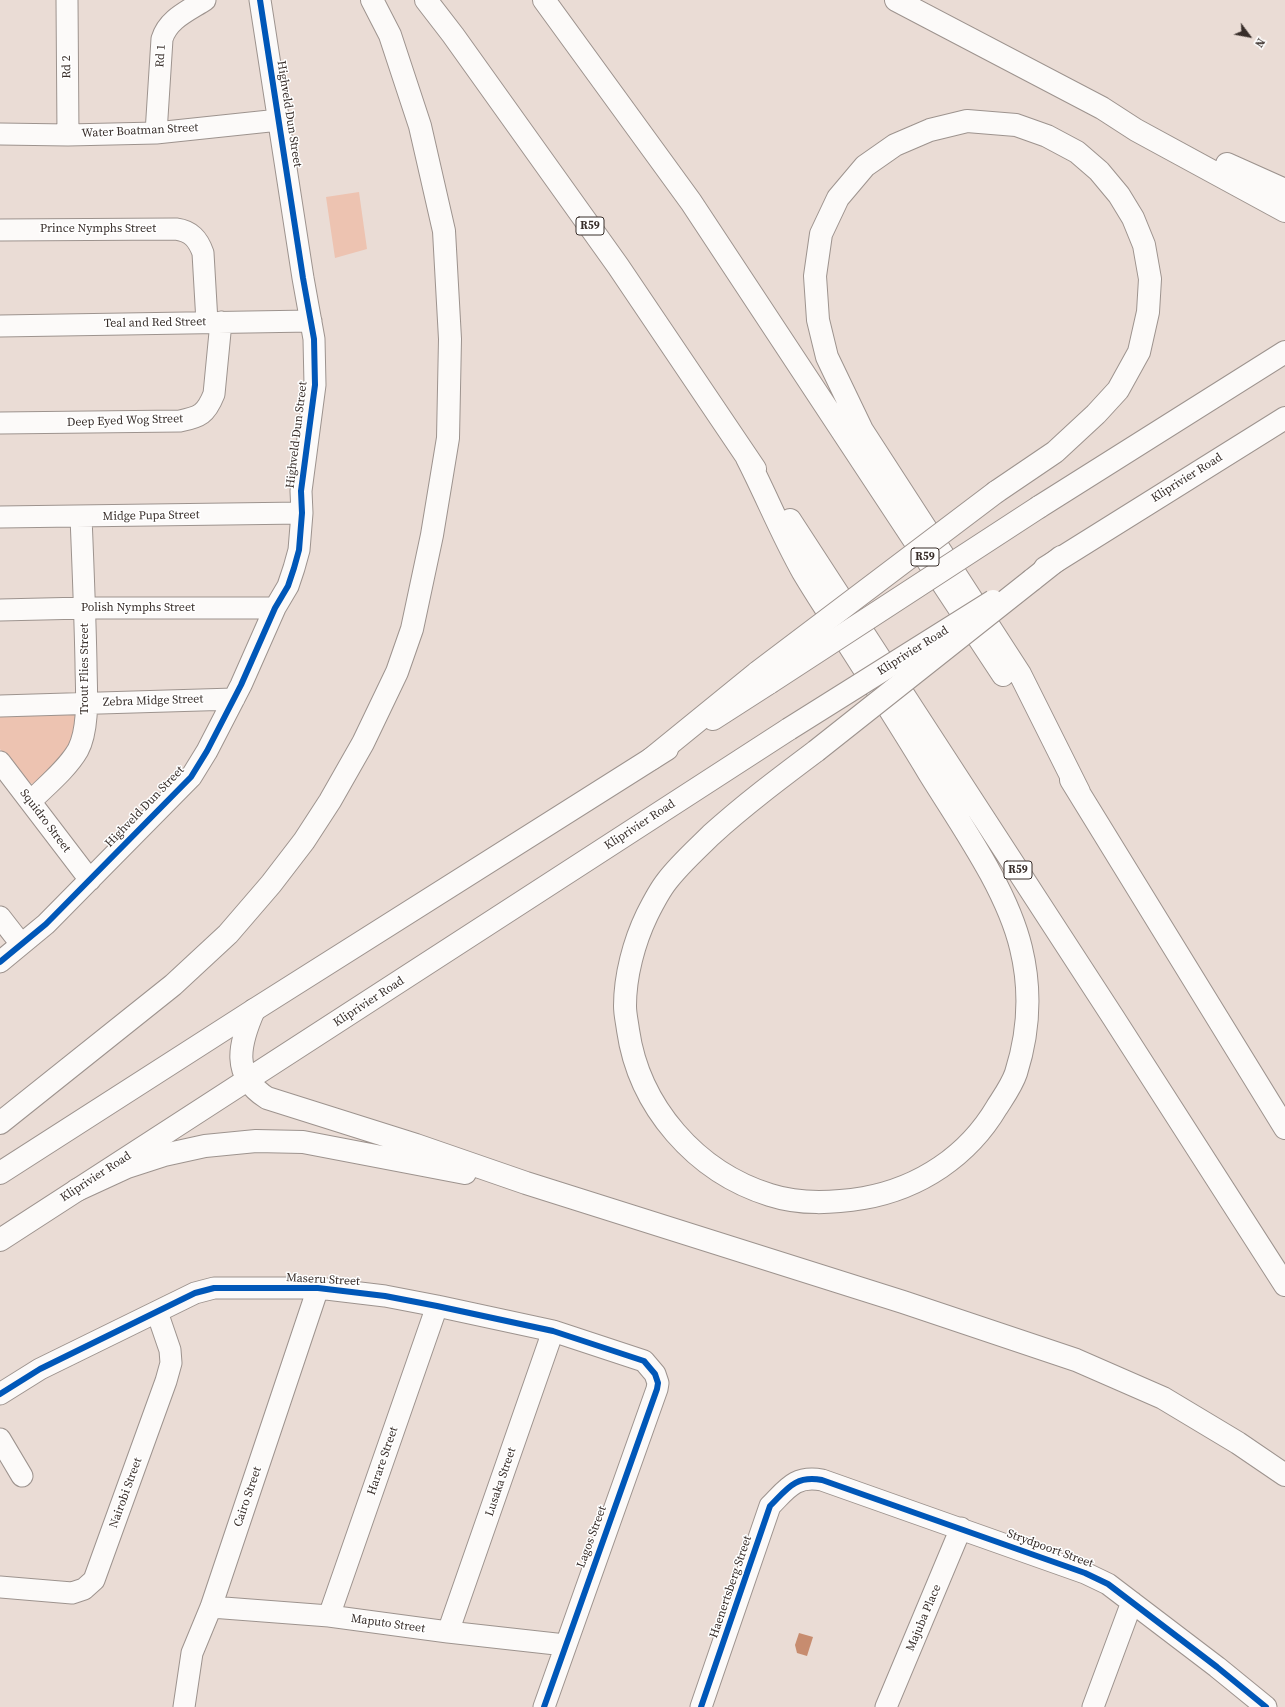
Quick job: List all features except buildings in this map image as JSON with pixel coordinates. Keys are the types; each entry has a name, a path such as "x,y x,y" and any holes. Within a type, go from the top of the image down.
{"main road":[{"path":"0,1123 173,985 228,934 271,884 304,841 330,801 363,743 396,672 412,629 432,535 448,438 450,339 444,231 420,126 390,35 372,0"},
{"name":"R59","path":"426,0 618,266 812,553 1032,891 1285,1285"},
{"name":"R59","path":"544,0 691,202 1079,792 1285,1128"},
{"path":"896,0 1102,108 1136,130 1285,211"},
{"path":"0,1173 254,1010 651,759 763,677 996,492 1055,452 1096,414 1118,390 1139,352 1148,312 1150,279 1144,245 1133,218 1119,195 1099,171 1077,152 1047,136 1016,125 967,121 930,130 895,145 865,166 838,198 821,234 815,276 818,320 827,357 862,430 1020,674 1079,792"},
{"path":"1136,130 1226,164 1285,190"},
{"path":"763,677 1039,507 1285,352"},
{"name":"Kliprivier Road","path":"0,1240 789,729 1032,579 1061,557 1285,418"},
{"path":"747,458 802,570 901,727 988,870 1010,916 1021,947 1028,988 1026,1026 1016,1073 990,1120 959,1154 946,1164 930,1175 906,1187 888,1193 836,1203 789,1200 752,1188 709,1164 690,1147 663,1117 648,1094 642,1081 630,1045 625,1006 630,962 640,929 665,882 687,858 720,827 772,783 816,751 1032,579"},
{"path":"254,1010 244,1033 242,1045 241,1058 247,1081 258,1092 280,1102 416,1145 526,1183 896,1300 1076,1360 1170,1402 1238,1443 1285,1475"},
{"path":"77,1190 127,1167 164,1155 205,1146 256,1141 303,1142 413,1164 526,1183"}],"street":[{"name":"Rd 2","path":"66,0 68,135"},
{"name":"Rd 1","path":"156,133 162,40 164,32 174,19 205,0"},
{"name":"Highveld Dun Street","path":"0,962 46,924 191,777 207,751 234,699 275,608 288,586 299,550 302,513 301,491 315,385 314,339 260,0"},
{"name":"Water Boatman Street","path":"0,134 68,135 156,133 279,120"},
{"name":"Prince Nymphs Street","path":"0,230 185,230 193,236 203,253 214,322"},
{"name":"Teal and Red Street","path":"0,326 311,321"},
{"name":"Deep Eyed Wog Street","path":"0,423 180,421 196,418 204,412 211,403 214,394 214,322"},
{"name":"Midge Pupa Street","path":"0,517 302,513"},
{"name":"Trout Flies Street","path":"30,801 69,762 82,740 86,703 85,608 81,517"},
{"name":"Polish Nymphs Street","path":"0,610 85,608 275,608"},
{"name":"Zebra Midge Street","path":"0,706 234,699"},
{"name":"Squidro Street","path":"0,762 90,880"},
{"path":"0,917 21,944"},
{"name":"Maseru Street","path":"0,1394 40,1369 195,1293 214,1288 318,1288 385,1296 437,1306 553,1331 644,1361 655,1374"},
{"name":"Cairo Street","path":"184,1707 192,1653 211,1607 318,1288"},
{"name":"Harare Street","path":"328,1616 437,1306"},
{"name":"Nairobi Street","path":"0,1586 72,1593 84,1589 94,1580 166,1381 170,1363 170,1350 157,1312"},
{"name":"Lusaka Street","path":"448,1632 553,1331"},
{"name":"Lagos Street","path":"544,1707 658,1383 655,1374"},
{"path":"0,1439 22,1476"},
{"name":"Strydpoort Street","path":"794,1482 804,1479 822,1480 1085,1572 1108,1584 1217,1667 1266,1707"},
{"name":"Haenertsberg Street","path":"701,1707 770,1506 794,1482"},
{"name":"Majuba Place","path":"886,1707 961,1528"},
{"path":"1094,1707 1132,1602"},
{"name":"Maputo Street","path":"211,1607 328,1616 448,1632 565,1645"}],"shaded area":[{"path":"359,192 367,249 335,258 326,197"},
{"path":"75,712 80,719 75,745 34,784 29,783 0,749 0,716"},
{"path":"799,1633 813,1637 807,1656 797,1653 795,1645"}],"cycle path":[{"path":"0,962 46,924 191,777 207,751 241,685 275,608 288,586 299,550 302,513 301,491 315,385 314,339 303,278 260,0"},
{"path":"0,1394 40,1369 195,1293 214,1288 318,1288 385,1296 553,1331 644,1361 655,1374 658,1383 657,1389 544,1707"},
{"path":"701,1707 770,1506 792,1485 798,1482 813,1479 822,1480 1085,1573 1108,1584 1217,1667 1266,1707"}]}
